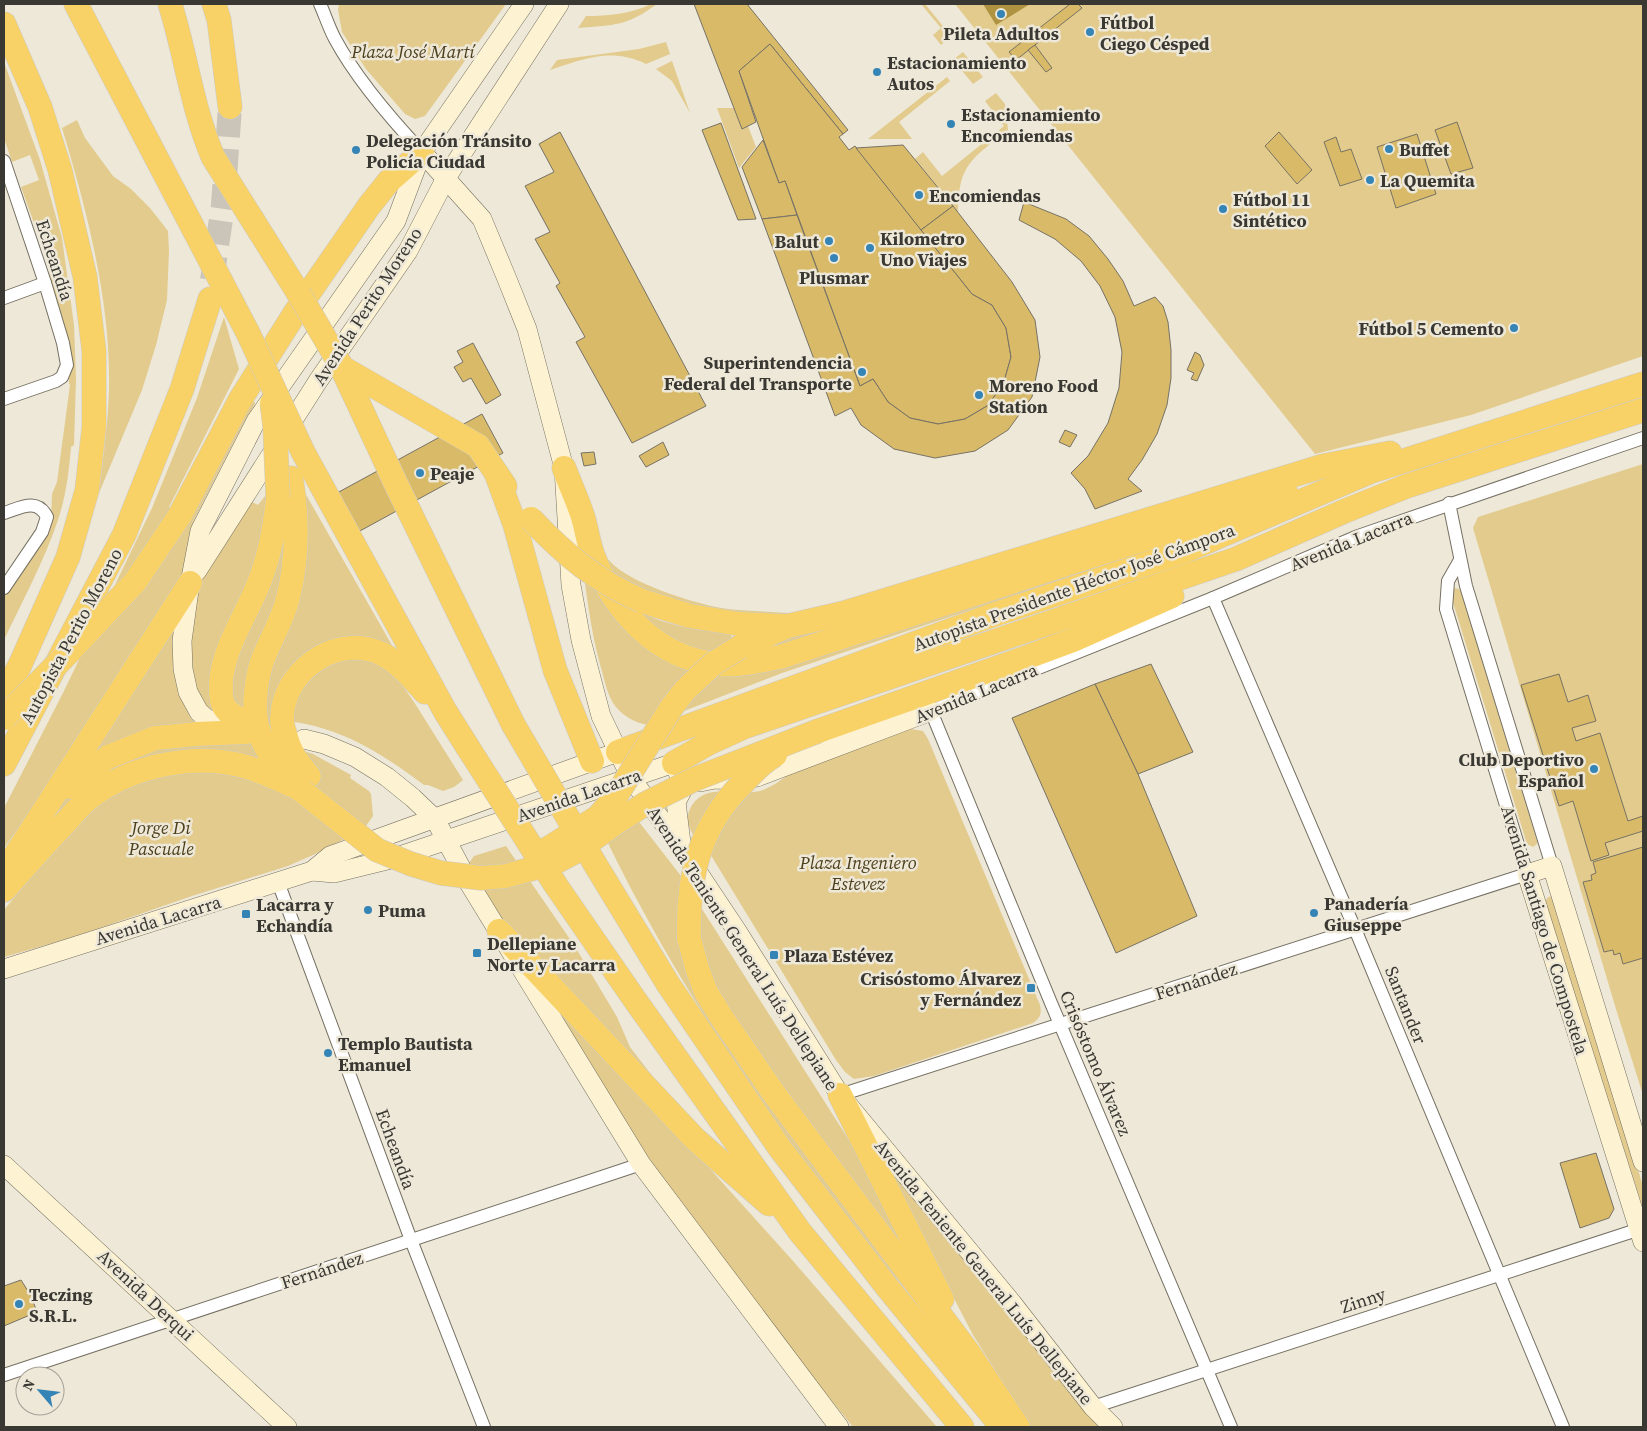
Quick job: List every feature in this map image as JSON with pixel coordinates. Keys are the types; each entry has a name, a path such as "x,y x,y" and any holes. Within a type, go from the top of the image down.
{"highway":[{"path":"76,4 248,333 302,452 445,712 555,884 800,1232 962,1427"},
{"path":"170,4 178,30 196,110 203,134 213,157 341,365 400,492 514,724 595,864 668,984 780,1147 887,1287 1002,1427"},
{"path":"214,4 219,20 230,107"},
{"name":"Autopista Perito Moreno","path":"4,24 40,107 60,170 85,277 94,351 94,427 87,490 68,557 20,665 4,695"},
{"path":"4,718 135,582 180,515 240,400 297,310 369,206 389,181 422,152"},
{"name":"Autopista Perito Moreno","path":"4,764 124,535 182,389 210,299"},
{"path":"341,365 478,446 531,519 558,548 594,576 619,591 642,601 690,616 781,629"},
{"path":"245,729 223,704 221,694 222,674 232,637 260,582 274,531 278,498 275,427 269,381"},
{"name":"Autopista Presidente Héctor José Cámpora","path":"618,752 990,616 1185,551 1372,471 1643,384"},
{"name":"Autopista Presidente Héctor José Cámpora","path":"674,763 709,743 744,727 1236,559 1407,486 1643,410"},
{"path":"275,427 291,478 296,506 297,539 293,575 283,615 264,655 259,672 256,708 258,729 271,755 377,850 411,864 441,873 481,878 506,876 556,862 575,852 646,804 695,779 818,731 1073,640 1194,586 1236,559"},
{"path":"4,890 91,796 117,781 139,772 172,763 202,761 246,766 304,786 388,837 441,858 481,862 530,855 549,848 584,828 598,817 616,796 671,708 685,690 714,663 740,647 781,629 844,613 1323,466 1494,432"},
{"path":"564,468 582,514 593,556 600,572 627,615 645,634 671,651 694,660 717,664 756,662 780,657 1308,486 1372,471"},
{"path":"496,473 515,525 555,670 592,761"},
{"path":"4,874 190,583"},
{"path":"304,786 294,758 288,748 282,721 283,703 288,690 297,676 313,660 351,647 375,651 399,666 445,712"},
{"path":"53,799 108,757 155,738 245,729"},
{"path":"818,731 771,758 750,776 724,804 707,832 693,875 688,914 689,938 697,968 706,992 775,1095 968,1352 1018,1427"},
{"path":"499,931 695,1139 800,1232"},
{"path":"840,1095 968,1352"}],"street":[{"path":"320,4 334,39 347,58 400,129 422,152"},
{"path":"245,729 207,719 199,712 188,692 183,669 182,641 200,531 256,421 396,221 422,152 524,4"},
{"name":"Avenida Perito Moreno","path":"190,583 313,389 408,251 446,178 559,4"},
{"name":"Avenida Teniente General Luís Dellepiane","path":"422,152 482,219 527,330 564,468 572,585 581,640 601,716 631,778 681,848 754,958 840,1095 1012,1302 1093,1407 1112,1427"},
{"name":"Echeandía","path":"4,161 45,283 63,343 67,365 65,372 56,381 4,399"},
{"path":"4,298 45,283"},
{"name":"Avenida Lacarra","path":"684,787 715,779 732,781 756,777 931,711 1213,598 1358,536 1449,503 1643,438"},
{"name":"Avenida Santiago de Compostela","path":"1449,503 1466,586 1643,1162"},
{"path":"4,513 28,505 36,505 43,509 47,517 42,532 4,588"},
{"name":"Avenida Santiago de Compostela","path":"1460,560 1448,581 1446,609 1527,874 1642,1233"},
{"name":"Santander","path":"1213,598 1355,929 1563,1427"},
{"name":"Crisóstomo Álvarez","path":"931,711 1231,1427"},
{"path":"304,739 324,744 355,757 388,778 414,798 435,819 469,883 641,1164 840,1427"},
{"name":"Avenida Lacarra","path":"4,969 312,871 330,856 618,752"},
{"path":"674,763 684,787 676,802 681,848"},
{"name":"Avenida Lacarra","path":"312,871 334,873 391,859 674,763"},
{"name":"Fernández","path":"840,1095 1552,866"},
{"name":"Echeandía","path":"278,882 411,1240 484,1427"},
{"name":"Fernández","path":"4,1375 641,1164"},
{"name":"Avenida Derqui","path":"4,1165 287,1427"},
{"name":"Zinny","path":"1093,1407 1498,1274 1642,1233"}],"green space":[{"name":"Plaza José Martí","path":"339,4 506,4 425,116 415,119 405,114 366,69 342,32 338,10"},
{"path":"651,4 657,4 637,17 620,23 578,28 586,16 619,14"},
{"path":"921,4 925,4 951,36 941,45 933,35 941,28"},
{"name":"La Quemita","path":"955,4 1643,4 1643,356 1471,415 1315,454"},
{"path":"666,42 670,54 646,64 621,56 598,56 550,70 557,60 639,49"},
{"path":"963,52 983,77 973,84 953,60"},
{"path":"672,61 690,113 672,81 656,69"},
{"path":"4,62 40,160 62,238 74,325 76,379 74,445 71,447 67,484 61,511 40,565 4,640 4,597 45,534 51,521 52,494 57,482 70,385 69,368 46,256 21,187 39,180 30,155 12,162 4,138"},
{"path":"947,77 950,81 899,122 912,139 868,139"},
{"path":"996,93 1005,104 1008,130 970,163 961,183 958,212 915,159 923,152 942,176 1004,126 985,101"},
{"path":"717,108 734,108 742,129 748,126 756,147 739,168"},
{"path":"77,120 85,138 113,176 131,189 150,208 168,231 167,300 156,345 142,390 99,493 108,416 109,357 102,290 96,257 62,128"},
{"path":"224,317 239,369 169,507 190,520 253,398 255,404 193,522 183,582 57,773 4,848 4,808 63,693 152,508 197,398"},
{"name":"Club Deportivo Español","path":"1643,464 1643,1095 1473,528 1478,517"},
{"path":"1323,474 1323,476 792,646 760,655 739,658 721,658 684,650 652,632 638,621 627,607 612,580 601,552 617,568 631,577 683,598 721,608 798,614 757,615 719,612 682,605 643,592 632,607 666,622 691,628 729,633 744,654 798,635 849,621 1186,512"},
{"path":"269,491 268,510 217,715 200,700 192,675 192,634 201,580 252,502 258,505"},
{"path":"305,493 397,654 316,649 271,738 264,699"},
{"path":"282,522 287,559 268,628 265,760 184,752 48,828 55,812 86,780 232,706 231,671"},
{"path":"1188,537 782,673 648,725 626,717 613,703 608,693 594,639 581,551 594,580 712,670"},
{"path":"1452,589 1459,589 1461,592 1537,841 1537,844 1533,847 1527,844 1452,599"},
{"path":"174,623 183,701 190,717 199,727 96,751"},
{"path":"360,658 376,662 395,675 463,780 454,787 443,791 424,785 394,763 347,737 312,725 294,722 294,710 298,695 307,680 331,662"},
{"name":"Plaza Ingeniero Estevez","path":"911,729 923,731 928,739 1040,1005 1041,1013 1033,1023 874,1076 854,1079 845,1072 836,1060 712,857 693,834 689,827 689,813 692,805 699,798 707,794 725,791 754,792 763,790 799,769"},
{"name":"Jorge Di Pascuale","path":"301,750 313,754 351,775 350,778 369,791 371,794 373,816 364,829 288,866 192,896 74,937 4,957 4,910 69,831 114,791 165,772 222,770"},
{"path":"591,807 636,818 681,876 868,1170 922,1274 844,1176 682,941 920,1307 826,1190 739,1068 659,941"},
{"path":"506,846 574,945 617,1017 630,1047 660,1086 501,924 469,863 474,856"},
{"path":"1551,896 1555,900 1643,1186 1643,1209 1545,903 1547,898"},
{"path":"559,1010 675,1130 793,1261 937,1427 853,1427 796,1357 658,1172 556,1011"},
{"path":"877,1150 968,1266 1100,1427 1031,1427 973,1335"}],"shaded area":[{"name":"Pileta Adultos","path":"983,4 1030,4 996,25"}],"building":[{"path":"694,4 747,4 848,130 843,134 770,44 739,71 756,122 742,129"},
{"path":"1070,4 1078,4 1082,8 1016,60 1009,52"},
{"path":"770,44 843,134 839,137 849,150 855,146 972,294 992,305 1006,328 1011,357 1003,385 987,406 965,419 938,424 910,418 888,402 873,379 860,386 785,181 779,183 739,71"},
{"path":"1035,45 1052,68 1046,72 1028,50"},
{"path":"1457,122 1473,168 1451,174 1435,130"},
{"path":"721,123 756,219 738,220 702,130"},
{"path":"560,132 706,406 632,443 576,342 585,337 556,286 560,283 535,239 550,232 525,186 554,172 539,144"},
{"path":"1279,132 1312,170 1297,184 1265,146"},
{"path":"1417,134 1436,194 1396,208 1377,147"},
{"path":"1336,137 1341,152 1351,149 1362,179 1340,186 1324,142"},
{"path":"763,140 779,183 785,181 797,215 762,219 742,167"},
{"name":"Encomiendas","path":"903,145 953,206 921,230 856,148"},
{"path":"1024,202 1066,219 1089,236 1123,281 1134,306 1155,297 1163,306 1168,322 1171,378 1167,405 1157,434 1128,479 1142,491 1095,509 1085,489 1071,473 1088,456 1108,423 1119,388 1122,352 1115,317 1100,286 1081,261 1055,239 1019,220"},
{"path":"953,206 1012,282 1035,320 1040,357 1032,397 1008,430 975,451 935,458 894,449 861,425 851,408 835,416 762,219 797,215 860,386 873,379 888,402 910,418 938,424 965,419 987,406 1003,385 1011,357 1006,328 992,305 972,294 921,230"},
{"path":"473,343 501,395 486,404 471,378 463,382 454,367 463,362 457,351"},
{"path":"1195,352 1200,355 1204,365 1197,381 1191,379 1194,373 1187,370"},
{"name":"Peaje","path":"482,414 503,453 358,532 337,493"},
{"path":"1065,430 1077,435 1070,447 1059,442"},
{"path":"663,442 669,455 646,467 639,456"},
{"path":"594,452 596,464 584,466 581,453"},
{"path":"1151,664 1193,752 1138,774 1095,684"},
{"path":"1559,674 1568,702 1588,695 1596,721 1572,728 1576,741 1600,733 1628,821 1643,816 1643,831 1605,843 1609,855 1591,861 1573,801 1559,806 1521,685"},
{"path":"1095,684 1138,774 1197,916 1116,953 1012,718"},
{"path":"1643,847 1643,958 1623,964 1620,953 1614,955 1613,950 1604,952 1583,882 1592,880 1591,875 1596,873 1593,862"},
{"path":"1596,1153 1614,1209 1609,1218 1580,1228 1560,1163"},
{"name":"Teczing S.R.L.","path":"21,1280 31,1296 37,1312 4,1326 4,1286"}],"tunnel":[{"path":"212,280 223,205 230,107"}],"place":[{"name":"Pileta Adultos","path":"1001,14"},
{"name":"Fútbol Ciego Césped","path":"1090,32"},
{"name":"Estacionamiento Autos","path":"877,72"},
{"name":"Estacionamiento Encomiendas","path":"951,124"},
{"name":"Buffet","path":"1389,149"},
{"name":"Delegación Tránsito Policía Ciudad","path":"356,150"},
{"name":"La Quemita","path":"1370,180"},
{"name":"Encomiendas","path":"919,195"},
{"name":"Fútbol 11 Sintético","path":"1223,209"},
{"name":"Balut","path":"829,241"},
{"name":"Kilometro Uno Viajes","path":"870,248"},
{"name":"Plusmar","path":"834,258"},
{"name":"Fútbol 5 Cemento","path":"1514,328"},
{"name":"Superintendencia Federal del Transporte","path":"862,372"},
{"name":"Moreno Food Station","path":"979,395"},
{"name":"Peaje","path":"420,473"},
{"name":"Club Deportivo Español","path":"1594,769"},
{"name":"Puma","path":"368,910"},
{"name":"Panadería Giuseppe","path":"1314,913"},
{"name":"Lacarra y Echandía","path":"246,914"},
{"name":"Dellepiane Norte y Lacarra","path":"477,953"},
{"name":"Plaza Estévez","path":"774,955"},
{"name":"Crisóstomo Álvarez y Fernández","path":"1031,988"},
{"name":"Templo Bautista Emanuel","path":"328,1053"},
{"name":"Teczing S.R.L.","path":"19,1304"}]}
